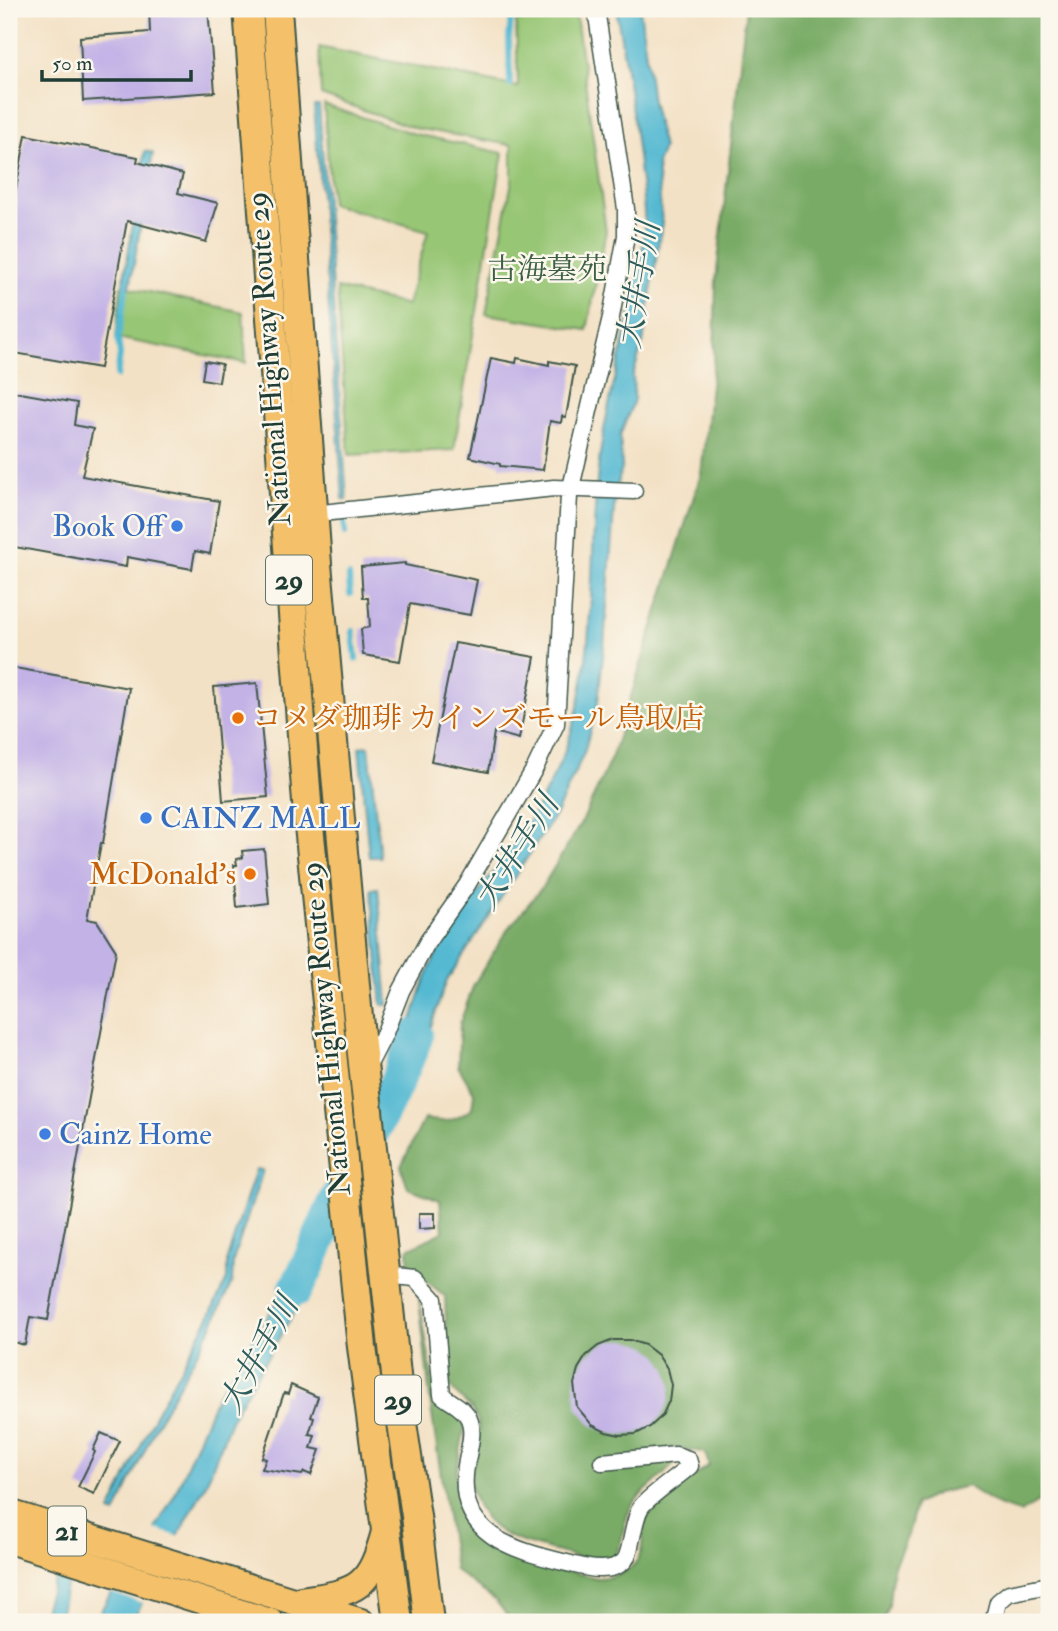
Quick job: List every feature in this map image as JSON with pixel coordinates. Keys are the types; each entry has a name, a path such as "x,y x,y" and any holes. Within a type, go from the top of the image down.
{"highway":[{"name":"National Highway Route 29","path":"248,9 305,784 349,1230 398,1622"},
{"name":"National Highway Route 29","path":"278,9 313,514 365,1084 399,1403 429,1622"}],"main road":[{"name":"21","path":"9,1513 361,1622"},
{"path":"291,1602 341,1595 355,1589 372,1571 386,1528"},
{"name":"21","path":"9,1540 270,1622"}],"street":[{"path":"365,1084 401,991 428,941 467,885 535,768 556,724 571,487 611,317 626,236 626,209 596,9"},
{"path":"313,514 571,487 634,491"},
{"path":"384,1275 415,1278 434,1299 442,1395 469,1417 472,1429 464,1488 468,1507 475,1521 500,1542 522,1552 591,1569 608,1569 624,1562 630,1552 631,1535 641,1507 690,1466 688,1459 676,1455 602,1462"},
{"path":"993,1622 998,1602 1009,1593 1049,1585"}],"green space":[{"name":"古海墓苑","path":"552,9 575,9 606,231 587,330 486,314 512,181 512,145 414,128 321,95 319,47 518,87 516,20 546,21"},
{"path":"746,9 1049,9 1049,1299 1044,1301 1049,1316 1049,1495 1021,1513 998,1505 967,1486 941,1492 916,1504 908,1535 893,1567 889,1602 883,1622 512,1622 496,1601 455,1570 431,1408 418,1290 437,1406 460,1416 465,1425 456,1475 463,1512 477,1535 500,1551 513,1557 597,1578 623,1573 638,1559 644,1524 649,1515 709,1465 705,1453 669,1448 676,1460 633,1504 626,1519 619,1548 611,1561 585,1559 536,1546 502,1533 493,1526 478,1507 470,1485 479,1434 477,1419 475,1413 448,1382 445,1296 409,1267 408,1249 443,1232 440,1200 408,1188 401,1166 424,1119 449,1120 472,1109 474,1093 458,1066 460,1023 474,984 508,929 541,889 583,820 612,756 701,474 714,358 716,280"},
{"path":"324,105 415,134 503,153 454,450 349,455 337,288 407,305 428,231 331,204"},
{"path":"121,286 243,312 246,363 116,338"},
{"path":"312,672 315,680 355,1108 349,1110 309,679"}],"water":[{"path":"616,9 640,9 652,101 663,148 657,164 662,223 643,343 633,375 634,400 620,436 622,466 615,496 598,702 584,753 557,812 446,982 423,1050 405,1089 391,1072 405,1041 428,972 454,927 538,806 564,753 582,687 590,618 601,449 635,294 644,224 634,126"},
{"path":"314,106 319,106 347,500 343,499"},
{"path":"145,151 153,153 130,287 127,287 123,284"},
{"path":"369,746 380,857 369,857 359,747"},
{"path":"378,888 388,1005 382,1005 371,889"},
{"path":"256,1169 263,1170 233,1261 232,1282 212,1326 157,1424 115,1514 110,1512 154,1417 227,1279 227,1259"},
{"path":"311,1237 325,1257 234,1413 205,1486 132,1622 95,1622 110,1594 155,1529 175,1494 216,1397 283,1292"},
{"path":"55,1577 67,1581 59,1622 40,1622"}],"pier":[{"path":"152,1528 181,1537 146,1604 107,1591"}],"building":[{"path":"149,9 208,9 215,92 83,101 80,37 150,32"},
{"path":"26,135 138,157 137,162 183,174 178,193 218,203 206,242 127,221 100,368 9,352 9,227"},
{"path":"491,358 516,363 517,358 549,365 549,361 575,366 566,417 562,416 561,423 550,421 543,470 500,466 470,457"},
{"path":"205,361 222,364 219,382 202,379"},
{"path":"9,391 77,403 74,425 93,429 82,476 219,501 210,554 195,551 192,569 127,557 126,567 9,546"},
{"path":"405,563 477,580 470,615 410,604 400,661 363,655 361,629 370,627 368,598 363,598 361,567"},
{"path":"455,643 535,657 519,739 494,732 488,772 431,761"},
{"path":"9,667 129,688 103,843 87,919 97,921 116,951 48,1320 30,1317 25,1345 9,1341"},
{"path":"257,683 268,797 223,801 214,687"},
{"name":"McDonald's","path":"264,849 269,904 237,908 234,865 237,865 236,859 243,858 242,851"},
{"path":"419,1213 435,1213 435,1228 419,1229"},
{"path":"613,1340 629,1340 645,1345 658,1355 667,1369 671,1385 669,1401 662,1416 650,1427 636,1434 606,1432 592,1425 577,1407 574,1384 578,1369 586,1356 598,1346"},
{"path":"291,1385 318,1397 309,1434 315,1435 311,1448 320,1450 311,1475 304,1472 302,1475 262,1469 266,1459 262,1458 284,1393 288,1394"},
{"path":"101,1433 120,1441 94,1494 78,1487"}],"waterway":[{"path":"510,85 509,38 512,9"},
{"path":"117,376 120,355 118,339 127,281"},
{"path":"344,521 345,534"},
{"path":"349,576 350,594"},
{"path":"353,631 356,659"},
{"name":"大井手川","path":"296,1289 334,1206 388,1101 416,1036"}],"place":[{"name":"Book Off","path":"177,526"},
{"name":"コメダ珈琲 カインズモール鳥取店","path":"238,718"},
{"name":"CAINZ MALL","path":"146,818"},
{"name":"McDonald's","path":"250,874"},
{"name":"Cainz Home","path":"45,1134"}]}
